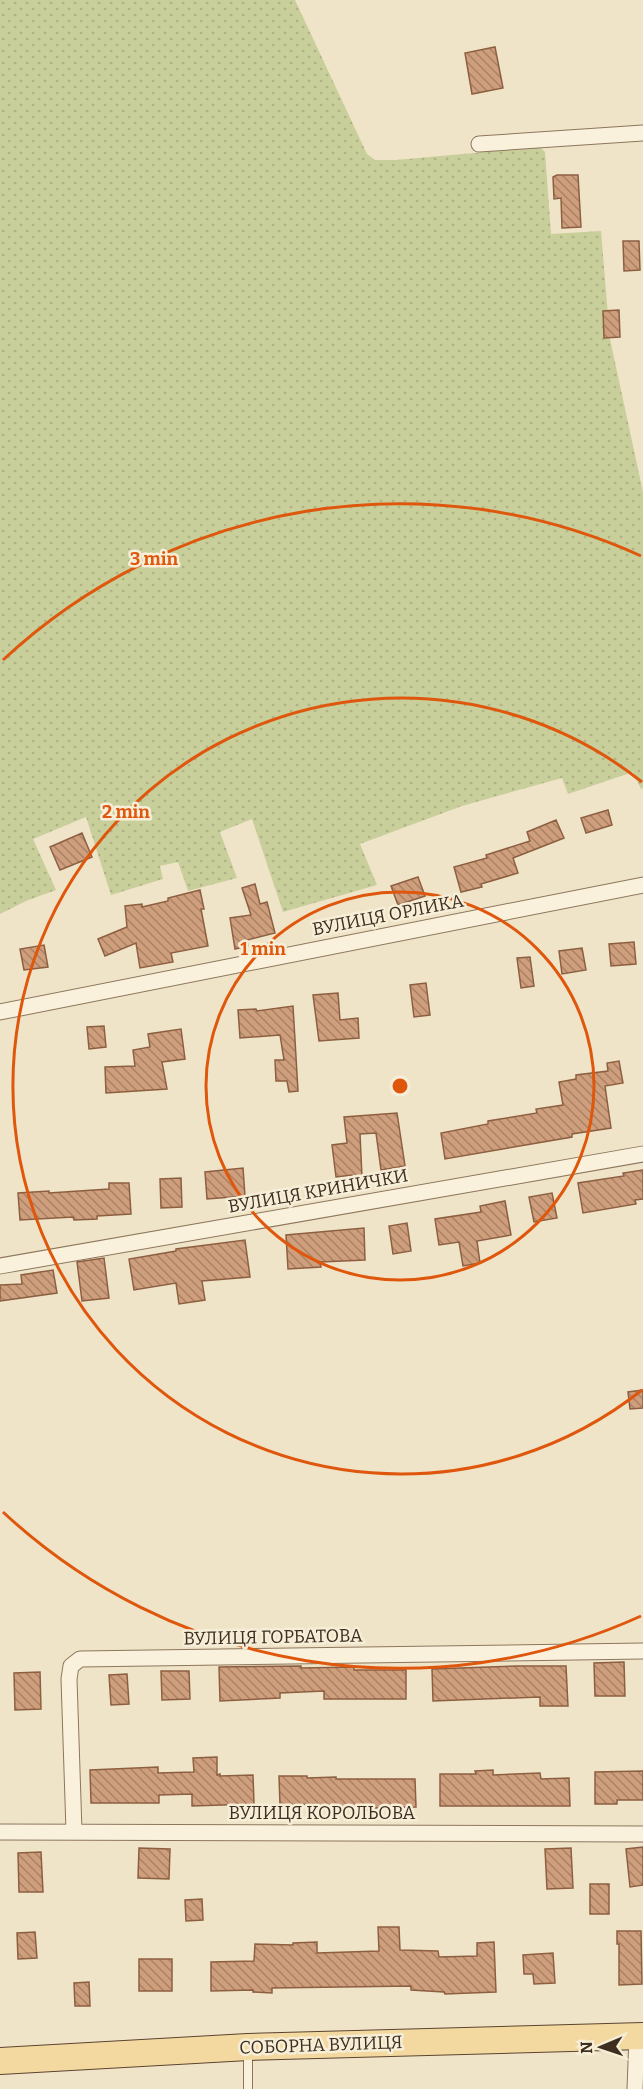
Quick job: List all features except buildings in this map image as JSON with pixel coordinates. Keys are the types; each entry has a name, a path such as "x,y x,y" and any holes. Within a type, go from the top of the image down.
{"main road":[{"name":"СОБОРНА ВУЛИЦЯ","path":"0,2061 248,2047 640,2036"}],"street":[{"path":"479,144 643,133"},
{"name":"ВУЛИЦЯ ОРЛИКА","path":"0,1011 643,885"},
{"name":"ВУЛИЦЯ КРИНИЧКИ","path":"0,1266 643,1154"},
{"name":"ВУЛИЦЯ ГОРБАТОВА","path":"74,1831 69,1678 71,1666 80,1659 643,1651"},
{"name":"ВУЛИЦЯ КОРОЛЬОВА","path":"0,1832 643,1834"},
{"path":"635,2089 640,2036"}],"lane":[{"path":"248,2047 248,2089"}],"green space":[{"path":"0,0 295,0 367,154 375,160 540,147 545,152 551,234 601,231 610,339 643,492 643,788 641,789 633,772 568,794 562,778 462,806 360,844 377,885 283,912 252,819 220,832 237,878 188,891 178,862 160,866 163,879 111,895 86,817 33,839 56,890 0,914"}]}
